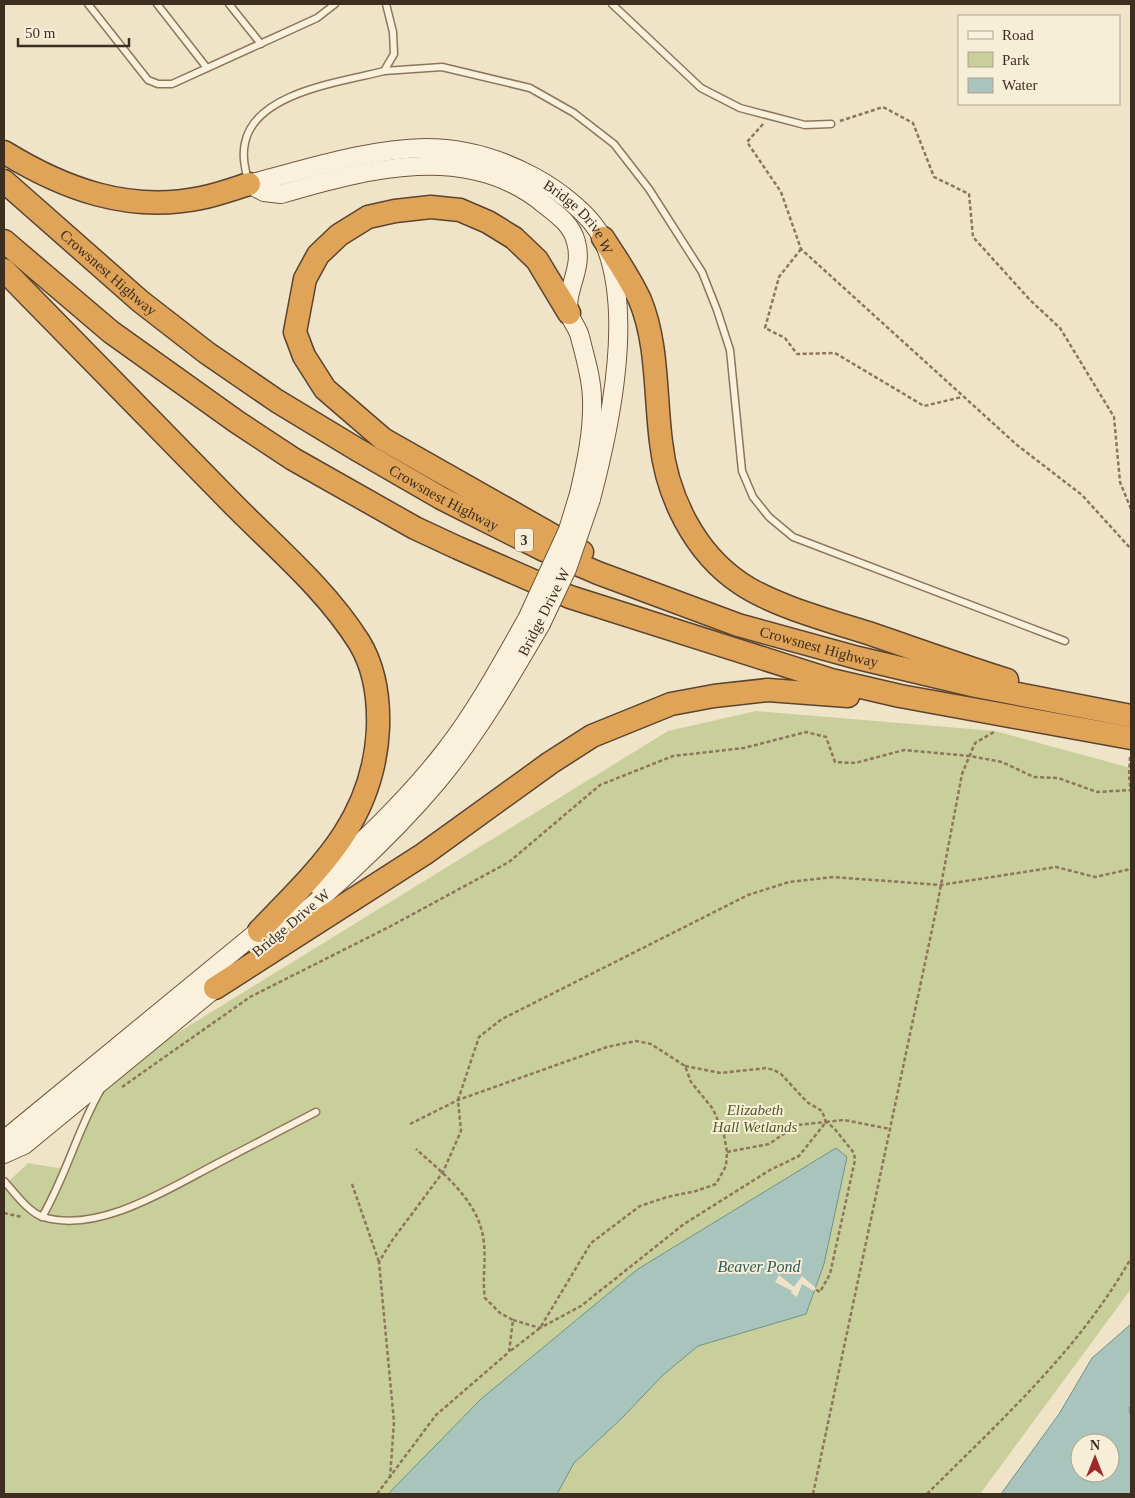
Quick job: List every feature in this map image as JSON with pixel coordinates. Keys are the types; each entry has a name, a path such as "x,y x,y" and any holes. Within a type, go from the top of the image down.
{"highway":[{"path":"4,152 59,183 89,193 144,203 172,203 202,198 249,184"},
{"name":"Crowsnest Highway","path":"4,181 140,301 207,353 277,401 441,498 544,550 598,573 720,618 786,638 976,686 1131,716"},
{"path":"569,313 537,260 514,238 488,222 460,210 431,206 395,211 368,218 339,235 318,255 305,279 296,332 304,356 325,389 383,439 588,556 786,638"},
{"path":"603,238 622,267 640,301 649,334 655,372 661,444 676,502 691,532 713,560 740,584 807,613 1091,707"},
{"name":"Crowsnest Highway","path":"4,241 111,332 237,422 301,464 415,528 458,548 570,596 831,680 900,696 1131,742"},
{"path":"4,270 304,574 360,643 374,675 379,707 377,744 373,774 361,804 344,835 320,867 259,931"},
{"path":"216,988 424,854 550,763 592,736 670,704 768,690 818,692 1131,742"}],"street":[{"name":"Bridge Drive W","path":"4,1140 259,931 349,854 388,817 440,757 534,621 567,569 585,497 608,430 616,362 617,320 611,263 603,238 572,202 545,183 518,168 461,150 426,148 392,151 352,158 249,184"},
{"path":"249,184 264,192 281,194 392,167 425,165 462,167 495,176 532,194 566,222 576,241 579,261 571,291 569,313"},
{"name":"Bridge Drive W","path":"569,313 579,332 592,399 585,497"},
{"name":"Bridge Drive W","path":"4,1154 24,1145 216,988 335,886 405,818 437,782 493,706 534,621"}],"lane":[{"path":"88,4 148,80 158,84 172,84 261,44 317,18 335,4"},
{"path":"157,4 207,68"},
{"path":"229,4 261,44"},
{"path":"384,71 394,54 393,32 386,4"},
{"path":"612,4 701,88 740,108 805,125 831,124"},
{"path":"249,184 243,158 245,142 253,123 267,109 293,96 384,71 442,67 530,88 574,113 614,144 676,228 705,280 730,350 742,471 753,497 769,517 793,537 1065,641"},
{"path":"42,1217 56,1193 79,1131 109,1075"},
{"path":"4,1181 30,1209 42,1217 79,1220 111,1213 150,1199 316,1112"}],"path":[{"path":"831,124 883,108 913,123 934,177 969,194 973,237 1030,300 1060,328 1114,417 1120,482 1131,509"},
{"path":"770,116 748,142 781,192 801,249 1017,445 1082,496 1131,549"},
{"path":"801,249 779,277 765,328 785,338 797,354 835,354 924,406 963,397"},
{"path":"813,1494 941,886 962,774 975,743 995,731 1003,731"},
{"path":"114,1092 250,997 391,926 508,862 600,785 673,756 744,748 806,732 826,737 835,762 854,763 904,750 970,756 1002,762 1034,777 1058,778 1097,792 1131,791 1131,742"},
{"path":"379,1262 391,1242 442,1172 461,1131 458,1100 479,1037 502,1018 748,895 790,882 833,877 941,886 1056,867 1095,877 1131,869"},
{"path":"410,1124 458,1100 622,1042 636,1041 651,1044 685,1066 721,1073 766,1068 774,1070 781,1074 807,1102 822,1112 826,1122 834,1128 854,1153 855,1160 830,1274 820,1292 815,1289"},
{"path":"540,1328 591,1243 640,1206 716,1184 726,1166 727,1152 724,1135 713,1110 691,1082 685,1066"},
{"path":"727,1152 769,1144 797,1125 844,1120 890,1129"},
{"path":"378,1494 436,1415 508,1352 540,1328 581,1306 684,1224 770,1170 799,1156 826,1122"},
{"path":"416,1149 442,1172 472,1205 478,1216 484,1240 485,1298 500,1313 513,1320 540,1328"},
{"path":"352,1184 379,1262 394,1422 390,1478"},
{"path":"927,1494 1020,1401 1065,1351 1116,1284 1131,1258"},
{"path":"508,1352 513,1320"}],"green space":[{"name":"Elizabeth Hall Wetlands","path":"756,711 995,731 1131,768 1131,1289 980,1494 4,1494 4,1186 28,1163 70,1170 73,1148 109,1075 668,731"}],"water":[{"name":"Beaver Pond","path":"836,1148 847,1157 824,1264 806,1314 698,1346 663,1375 622,1418 574,1463 557,1494 388,1494 481,1399 638,1269"},
{"path":"1131,1324 1131,1405 1129,1408 1131,1418 1131,1494 1001,1494 1059,1414 1092,1358"}],"pier":[{"path":"779,1275 794,1287 802,1276 816,1288 814,1291 802,1284 797,1297 791,1293 792,1291 775,1282"}]}
